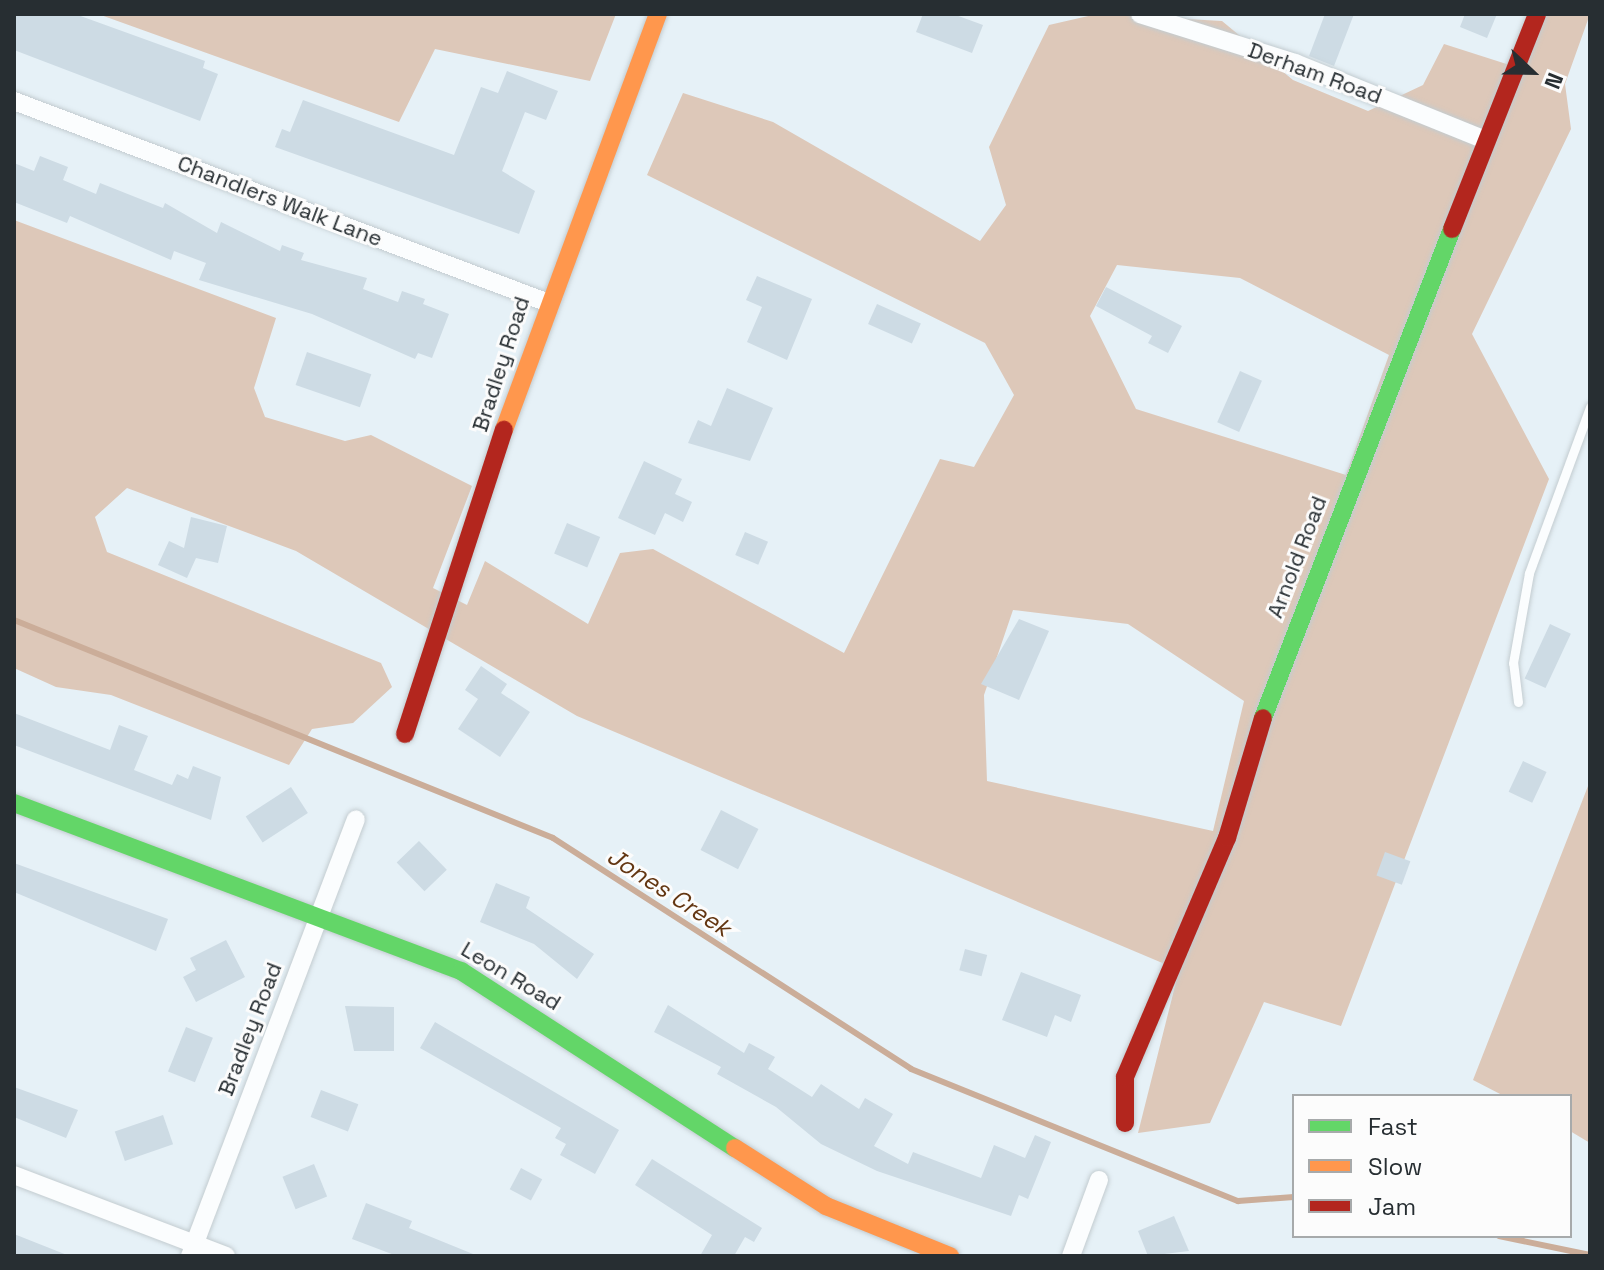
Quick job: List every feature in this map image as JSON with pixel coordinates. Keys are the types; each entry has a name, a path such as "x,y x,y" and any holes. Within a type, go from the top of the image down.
{"street":[{"name":"Bradley Road","path":"405,734 546,302 658,14"},
{"name":"Derham Road","path":"1140,14 1295,63 1486,140"},
{"name":"Arnold Road","path":"1125,1123 1125,1077 1227,838 1274,680 1537,14"},
{"name":"Chandlers Walk Lane","path":"14,101 546,302"},
{"name":"Leon Road","path":"14,803 461,971 826,1206 950,1256"},
{"name":"Bradley Road","path":"193,1250 356,819"},
{"path":"14,1175 193,1250 226,1256"},
{"path":"1071,1256 1099,1180"}],"lane":[{"path":"1518,702 1513,663 1529,573 1590,407"}],"shaded area":[{"path":"98,14 616,14 590,81 435,49 399,122"},
{"path":"1097,14 1222,21 1293,80 1368,111 1423,85 1444,44 1519,68 1538,14 1590,14 1565,84 1571,129 1472,334 1549,479 1341,1026 1264,1002 1210,1123 1138,1133 1179,970 577,716 296,551 127,488 95,517 107,552 381,663 392,687 353,723 312,729 289,765 111,695 56,687 14,668 14,220 276,318 254,388 265,417 345,441 371,435 472,486 433,588 467,605 485,561 588,624 620,553 653,549 844,653 940,459 974,467 1014,395 985,343 647,175 683,93 773,122 980,241 1006,205 989,147 1049,25","holes":["1117,265 1240,278 1389,355 1346,475 1136,409 1090,316","1013,610 1128,624 1244,701 1213,831 987,781 984,695"]},
{"path":"1590,781 1590,1143 1572,1132 1572,1094 1500,1094 1473,1080"}],"building":[{"path":"14,14 75,14 205,61 203,68 218,74 200,121 14,50"},
{"path":"923,14 953,14 983,25 972,53 916,32"},
{"path":"1325,14 1354,14 1334,66 1309,56"},
{"path":"1465,14 1497,14 1487,38 1460,27"},
{"path":"507,71 558,91 546,120 525,112 502,171 535,191 519,234 275,147 282,129 290,132 303,100 454,155 481,87 498,93"},
{"path":"40,156 68,167 63,180 96,194 100,183 163,208 165,203 217,233 221,222 280,251 282,245 304,253 301,260 367,278 363,289 398,302 402,291 425,299 423,304 449,314 432,358 418,353 415,359 312,314 199,280 206,263 174,251 171,260 70,216 67,223 14,202 14,163 34,171"},
{"path":"757,276 812,299 787,360 747,342 762,307 746,300"},
{"path":"1106,287 1182,326 1168,353 1148,343 1152,336 1096,306"},
{"path":"877,304 921,324 912,344 868,324"},
{"path":"307,352 371,374 360,407 296,385"},
{"path":"1240,371 1262,381 1239,432 1217,422"},
{"path":"727,388 773,408 750,461 688,443 698,420 711,426"},
{"path":"644,461 682,479 675,494 692,502 683,522 665,513 655,535 618,518"},
{"path":"191,517 227,526 218,563 196,558 187,578 158,565 169,541 184,548"},
{"path":"567,523 600,537 587,567 554,553"},
{"path":"745,532 768,542 758,565 735,555"},
{"path":"1019,619 1049,631 1019,700 981,684"},
{"path":"1550,624 1571,634 1545,688 1525,678"},
{"path":"481,666 507,684 501,693 530,712 500,757 458,729 478,699 465,690"},
{"path":"14,713 110,750 119,725 148,736 134,770 172,785 177,774 188,779 193,766 221,777 211,820 14,745"},
{"path":"1523,761 1547,772 1532,803 1509,792"},
{"path":"291,787 308,813 263,842 246,816"},
{"path":"721,810 758,829 738,869 701,850"},
{"path":"419,841 447,870 424,891 397,863"},
{"path":"1385,852 1410,861 1402,885 1376,875"},
{"path":"14,863 168,919 156,951 14,892"},
{"path":"496,883 530,897 526,908 594,954 577,979 534,944 480,922"},
{"path":"226,940 245,977 196,1002 183,977 196,970 190,958"},
{"path":"965,949 987,955 982,976 959,970"},
{"path":"1021,972 1081,995 1071,1022 1055,1015 1047,1037 1002,1020"},
{"path":"668,1005 744,1053 749,1043 775,1057 768,1069 812,1097 821,1084 859,1109 865,1098 893,1114 874,1146 908,1164 913,1152 981,1178 994,1145 1025,1158 1035,1135 1051,1142 1028,1199 1019,1195 1011,1216 877,1171 821,1144 776,1107 717,1074 721,1067 654,1032"},
{"path":"345,1006 394,1007 394,1051 354,1051"},
{"path":"435,1022 619,1130 595,1174 560,1155 566,1144 555,1138 561,1128 420,1048"},
{"path":"186,1027 213,1038 195,1082 168,1072"},
{"path":"14,1087 78,1110 66,1138 14,1117"},
{"path":"321,1090 358,1104 348,1131 311,1117"},
{"path":"163,1115 173,1144 125,1161 115,1132"},
{"path":"652,1159 762,1228 754,1242 745,1237 734,1256 700,1256 712,1235 635,1185"},
{"path":"314,1164 327,1196 296,1209 282,1177"},
{"path":"521,1168 542,1179 531,1200 510,1189"},
{"path":"366,1203 412,1221 409,1228 478,1256 397,1256 352,1239"},
{"path":"1174,1216 1189,1251 1148,1256 1138,1231"},
{"path":"14,1234 67,1255 67,1256 14,1256"}],"waterway":[{"name":"Jones Creek","path":"14,620 553,838 911,1069 1238,1201 1292,1197"},
{"name":"Jones Creek","path":"1509,1238 1590,1255"}],"traffic: fast":[{"path":"1263,718 1452,229"},
{"path":"14,803 461,971 735,1148"}],"traffic: slow":[{"path":"504,430 658,14"},
{"path":"735,1148 826,1206 950,1256"}],"traffic: jam":[{"path":"1452,229 1537,14"},
{"path":"405,734 504,430"},
{"path":"1125,1123 1125,1077 1227,838 1263,718"}]}
